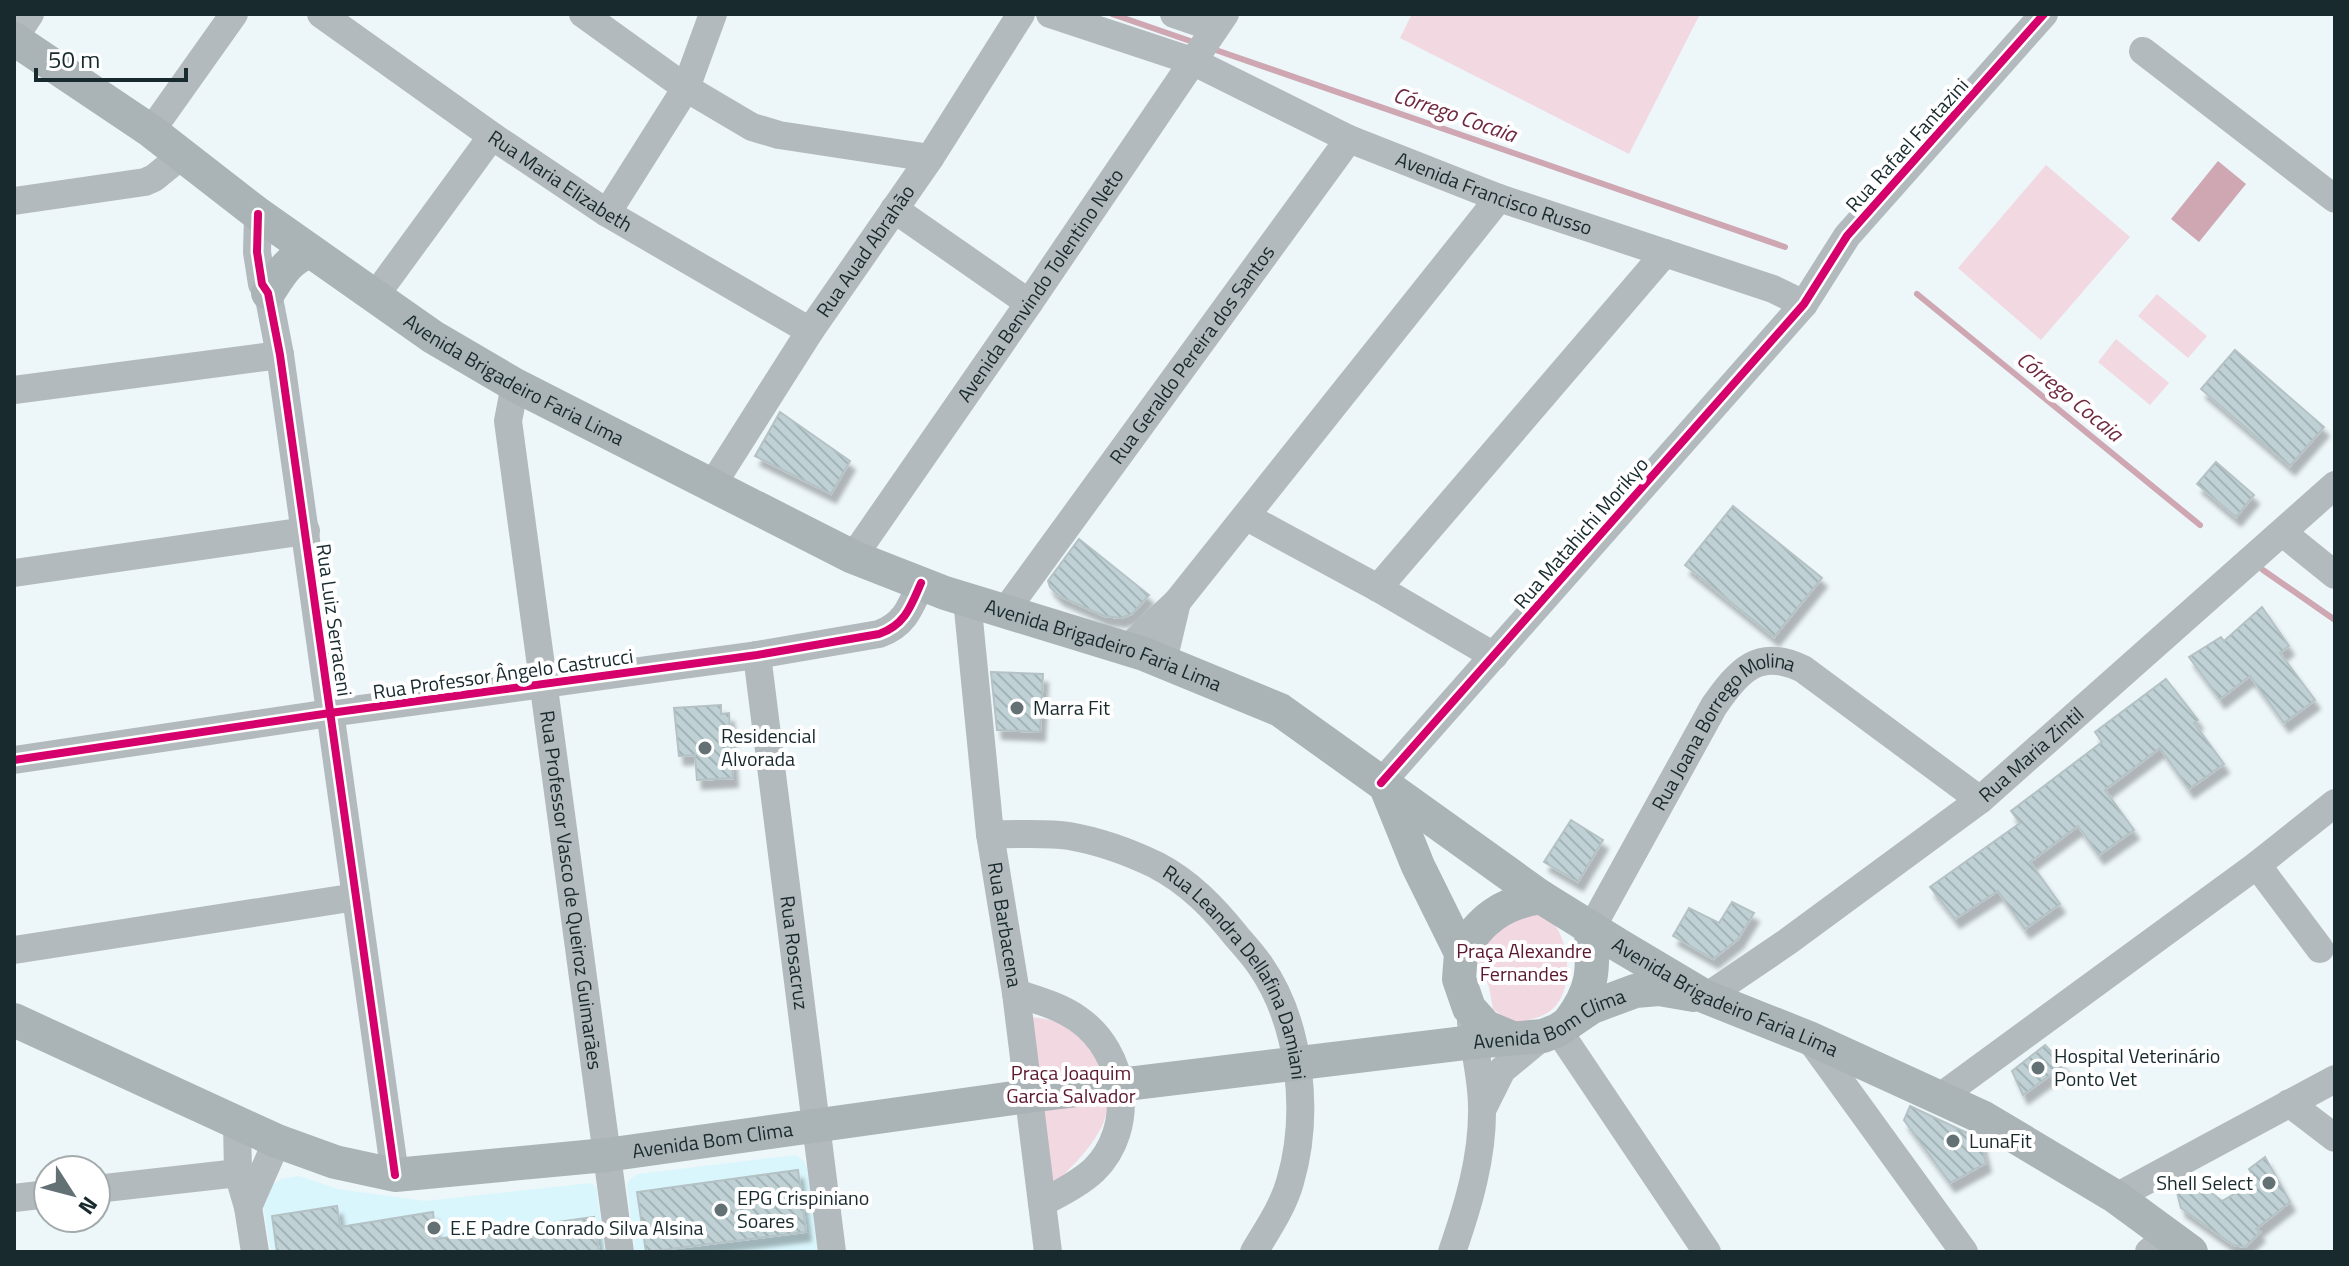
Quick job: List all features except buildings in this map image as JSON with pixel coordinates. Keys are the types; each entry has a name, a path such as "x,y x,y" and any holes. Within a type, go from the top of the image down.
{"main road":[{"name":"Avenida Brigadeiro Faria Lima","path":"14,38 151,131 258,214 433,337 515,385 853,557 967,599 1163,661 1280,710 1541,897 1591,929 1706,997 1885,1071 2020,1139 2116,1197 2169,1246"},
{"path":"268,293 284,268 310,251"},
{"path":"1384,785 1412,853 1461,953"},
{"path":"1541,897 1521,900 1501,908 1471,935 1461,953 1459,979 1469,1008 1486,1027 1546,1032 1581,1006 1590,987 1593,967 1591,929"},
{"name":"Avenida Bom Clima","path":"14,1020 277,1141 335,1162 395,1175 606,1155 1028,1096 1546,1032 1602,1002 1635,991 1659,989 1706,997"},
{"name":"Avenida Bom Clima","path":"1439,1047 1460,1027 1469,1008"}],"street":[{"path":"14,38 30,14"},
{"path":"151,131 234,14"},
{"name":"Rua Maria Elizabeth","path":"321,14 492,136 607,213 810,331"},
{"path":"583,14 686,88 752,127 765,132 930,158"},
{"path":"607,213 686,88 713,14"},
{"name":"Rua Auad Abrahão","path":"711,487 810,331 930,158 1021,14"},
{"path":"1050,14 1208,39"},
{"path":"1174,14 1208,39"},
{"name":"Rua Rafael Fantazini","path":"1810,296 1847,236 2044,14"},
{"name":"Avenida Francisco Russo","path":"1208,39 1349,139 1499,198 1773,289 1810,296"},
{"name":"Avenida Benvindo Tolentino Neto","path":"853,557 1208,39"},
{"path":"2143,51 2335,199"},
{"path":"375,296 492,136"},
{"name":"Rua Geraldo Pereira dos Santos","path":"1006,610 1349,139"},
{"path":"14,201 145,182 181,156"},
{"path":"1127,649 1177,602 1499,198"},
{"path":"894,209 1029,303"},
{"name":"Rua Luiz Serraceni","path":"258,214 257,252 280,355 395,1175"},
{"path":"1378,588 1665,253"},
{"name":"Rua Matahichi Morikyo","path":"1384,785 1810,296"},
{"path":"14,390 280,355"},
{"name":"Rua Professor Vasco de Queiroz Guimarães","path":"515,385 508,421 620,1252"},
{"name":"Rua Maria Zintil","path":"1706,997 1787,942 1980,800 2335,485"},
{"path":"1247,517 1494,656"},
{"path":"14,573 306,531"},
{"path":"2283,533 2335,575"},
{"path":"1036,569 1039,607 1045,623"},
{"name":"Rua Professor Ângelo Castrucci","path":"14,760 757,655 892,630 907,615 921,583"},
{"name":"Rua Barbacena","path":"967,599 990,834 1016,993 1048,1252"},
{"path":"1163,661 1177,602"},
{"name":"Rua Rosacruz","path":"757,655 832,1252"},
{"name":"Rua Joana Borrego Molina","path":"1591,929 1714,706 1736,678 1759,661 1774,658 1803,669 1980,800"},
{"path":"1940,1097 2257,865 2335,803"},
{"name":"Rua Leandra Dellafina Damiani","path":"990,834 1067,836 1104,845 1157,866 1202,895 1261,966 1280,1001 1298,1063 1300,1135 1290,1183 1273,1222 1254,1252"},
{"path":"2257,865 2320,949"},
{"path":"14,950 356,897"},
{"path":"1016,993 1079,1019 1108,1051 1122,1086 1120,1122 1096,1168 1042,1203"},
{"path":"1452,1252 1473,1189 1483,1110 1469,1008"},
{"path":"1483,1110 1502,1070 1546,1032 1707,1252"},
{"path":"1809,1038 1964,1252"},
{"path":"1867,1118 1867,1102 1885,1071"},
{"path":"2116,1197 2335,1079"},
{"path":"2289,1103 2335,1138"},
{"path":"237,1123 238,1173 248,1207 255,1252"},
{"path":"248,1207 277,1141"},
{"path":"112,1187 238,1173"}],"shaded area":[{"path":"2218,161 2246,184 2199,242 2171,219"},
{"name":"EPG Crispiniano Soares","path":"795,1155 803,1160 808,1169 818,1252 635,1252 627,1185 638,1174"},
{"name":"E.E Padre Conrado Silva Alsina","path":"299,1176 338,1189 425,1201 591,1183 596,1187 605,1252 271,1252 263,1204 271,1185 281,1179"}],"green space":[{"path":"1412,14 1700,14 1629,154 1400,38"},
{"path":"2046,165 2130,237 2041,340 1958,268"},
{"path":"2157,294 2207,336 2188,358 2138,316"},
{"path":"2116,339 2169,383 2150,405 2098,362"},
{"name":"Praça Alexandre Fernandes","path":"1535,913 1552,922 1562,939 1567,962 1565,985 1557,1004 1548,1012 1537,1018 1512,1023 1493,1009 1489,987 1479,963 1478,941 1499,920"},
{"name":"Praça Joaquim Garcia Salvador","path":"1029,1017 1059,1023 1083,1042 1101,1068 1108,1098 1106,1113 1096,1137 1048,1190"}],"waterway":[{"name":"Córrego Cocaia","path":"1112,14 1196,43"},
{"name":"Córrego Cocaia","path":"1210,48 1785,247"},
{"name":"Córrego Cocaia","path":"1917,294 2200,525"},
{"path":"2263,570 2335,620"}],"cycle path":[{"path":"1381,783 1804,304 1847,236 2044,14"},
{"path":"258,214 257,252 280,355 395,1175"},
{"path":"14,760 757,655 879,634 901,620 921,583"}],"place":[{"name":"Marra Fit","path":"1017,708"},
{"name":"Residencial Alvorada","path":"705,748"},
{"name":"Hospital Veterinário Ponto Vet","path":"2038,1068"},
{"name":"LunaFit","path":"1953,1141"},
{"name":"Shell Select","path":"2269,1183"},
{"name":"EPG Crispiniano Soares","path":"721,1210"},
{"name":"E.E Padre Conrado Silva Alsina","path":"434,1228"}]}
